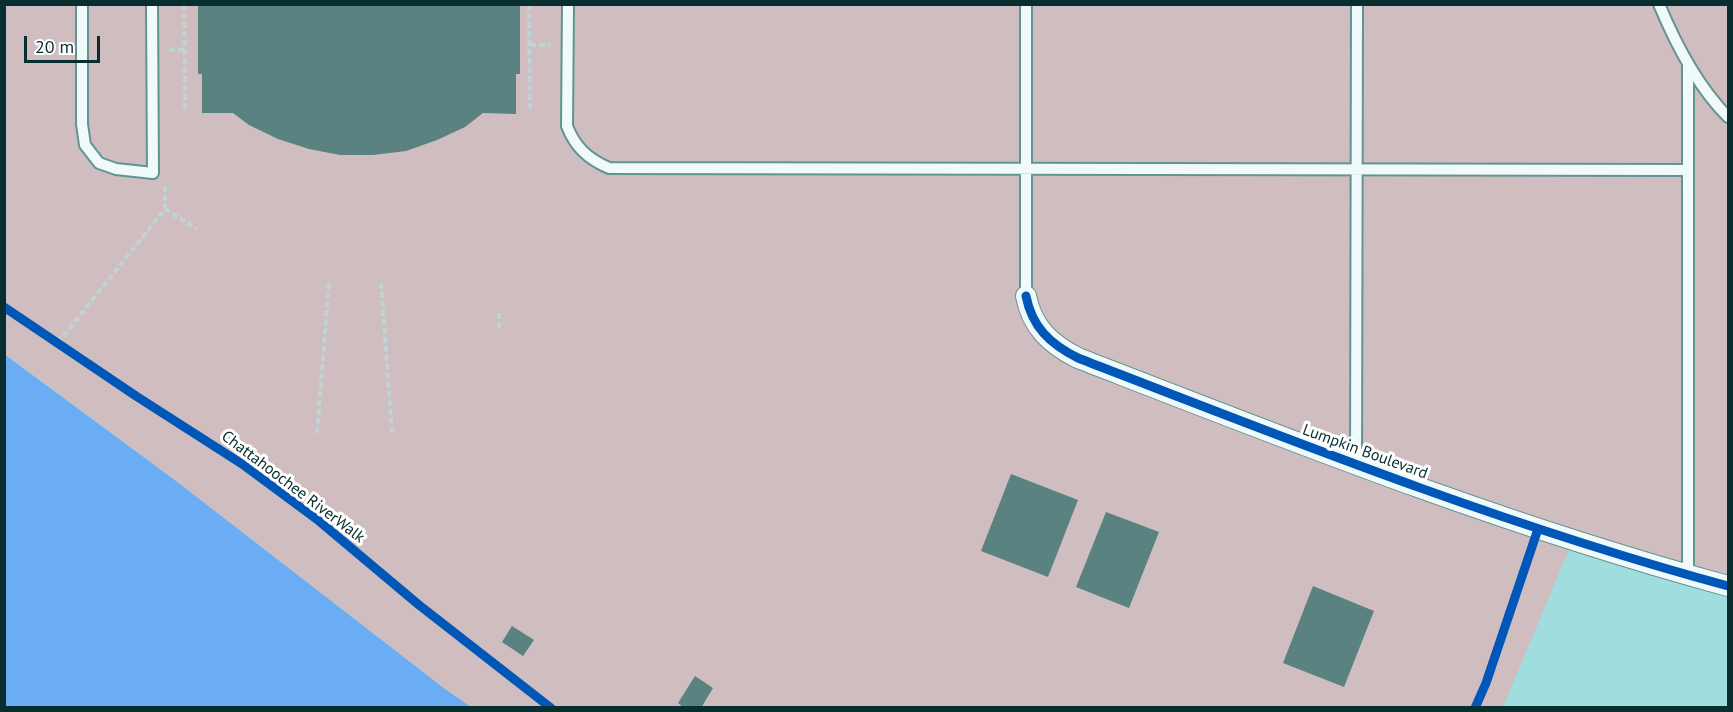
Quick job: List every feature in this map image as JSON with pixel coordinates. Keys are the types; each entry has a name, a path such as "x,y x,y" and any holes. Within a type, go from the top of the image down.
{"street":[{"name":"Lumpkin Boulevard","path":"1026,296 1038,328 1048,340 1066,352 1356,465 1538,529 1728,586"}],"lane":[{"path":"82,4 82,124 85,146 99,163 116,169 153,173 152,4"},
{"path":"567,4 567,126 572,139 581,151 594,162 609,168 1688,170"},
{"path":"1026,4 1026,296"},
{"path":"1356,465 1357,4"},
{"path":"1659,4 1688,64 1705,90 1728,117"},
{"path":"1688,64 1688,574"}],"path":[{"path":"184,4 185,110"},
{"path":"529,4 530,111"},
{"path":"58,343 165,209 197,229"},
{"path":"317,432 329,283"},
{"path":"381,283 392,432"},
{"path":"499,313 499,330"},
{"path":"49,337 68,350"}],"shaded area":[{"path":"5,5 1728,5 1728,585 1573,540 1503,707 471,707 176,481 5,354"}],"water":[{"path":"4,354 176,481 471,707 5,707"}],"building":[{"path":"198,4 520,4 520,74 516,74 516,114 483,113 465,127 406,151 373,155 340,155 309,149 278,139 249,125 233,113 202,113 202,74 198,74"},
{"path":"1011,474 1078,500 1048,577 981,551"},
{"path":"1106,512 1159,532 1129,608 1076,587"},
{"path":"1313,586 1374,611 1344,687 1283,663"},
{"path":"512,626 534,640 523,656 502,642"},
{"path":"695,676 713,688 701,708 684,708 678,703"}],"cycle path":[{"path":"1026,296 1038,326 1059,347 1078,358 1400,481 1563,537 1728,586"},
{"name":"Chattahoochee RiverWalk","path":"4,307 242,464 319,521 419,605 551,708"},
{"path":"1475,708 1486,683 1538,529"}]}
